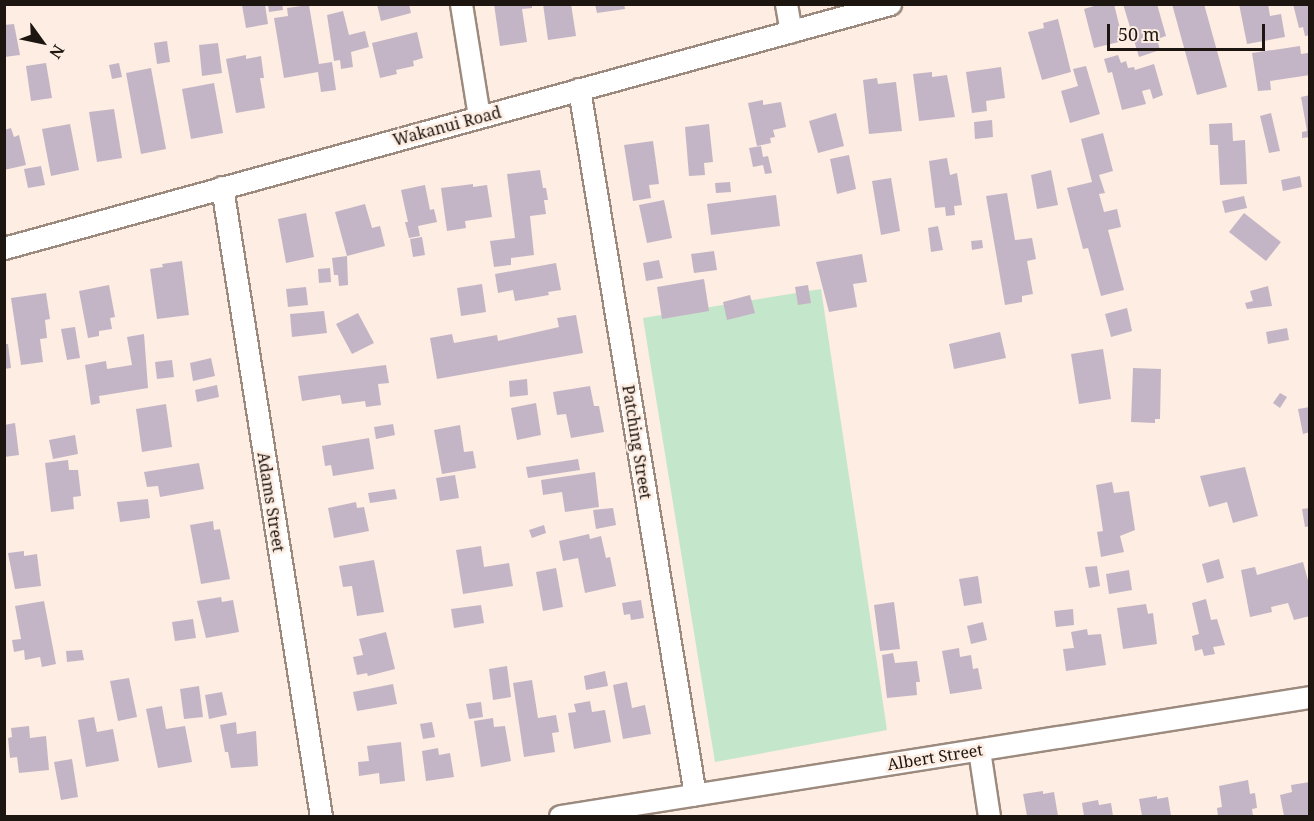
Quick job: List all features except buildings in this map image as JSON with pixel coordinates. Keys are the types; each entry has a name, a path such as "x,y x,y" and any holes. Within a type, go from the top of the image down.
{"street":[{"path":"461,4 478,117"},
{"path":"786,4 790,32"},
{"name":"Wakanui Road","path":"4,248 890,4"},
{"name":"Patching Street","path":"579,89 695,795"},
{"name":"Adams Street","path":"222,187 321,816"},
{"name":"Albert Street","path":"560,816 1310,697"},
{"path":"979,750 990,816"}],"green space":[{"path":"821,289 887,730 715,762 643,318"}]}
